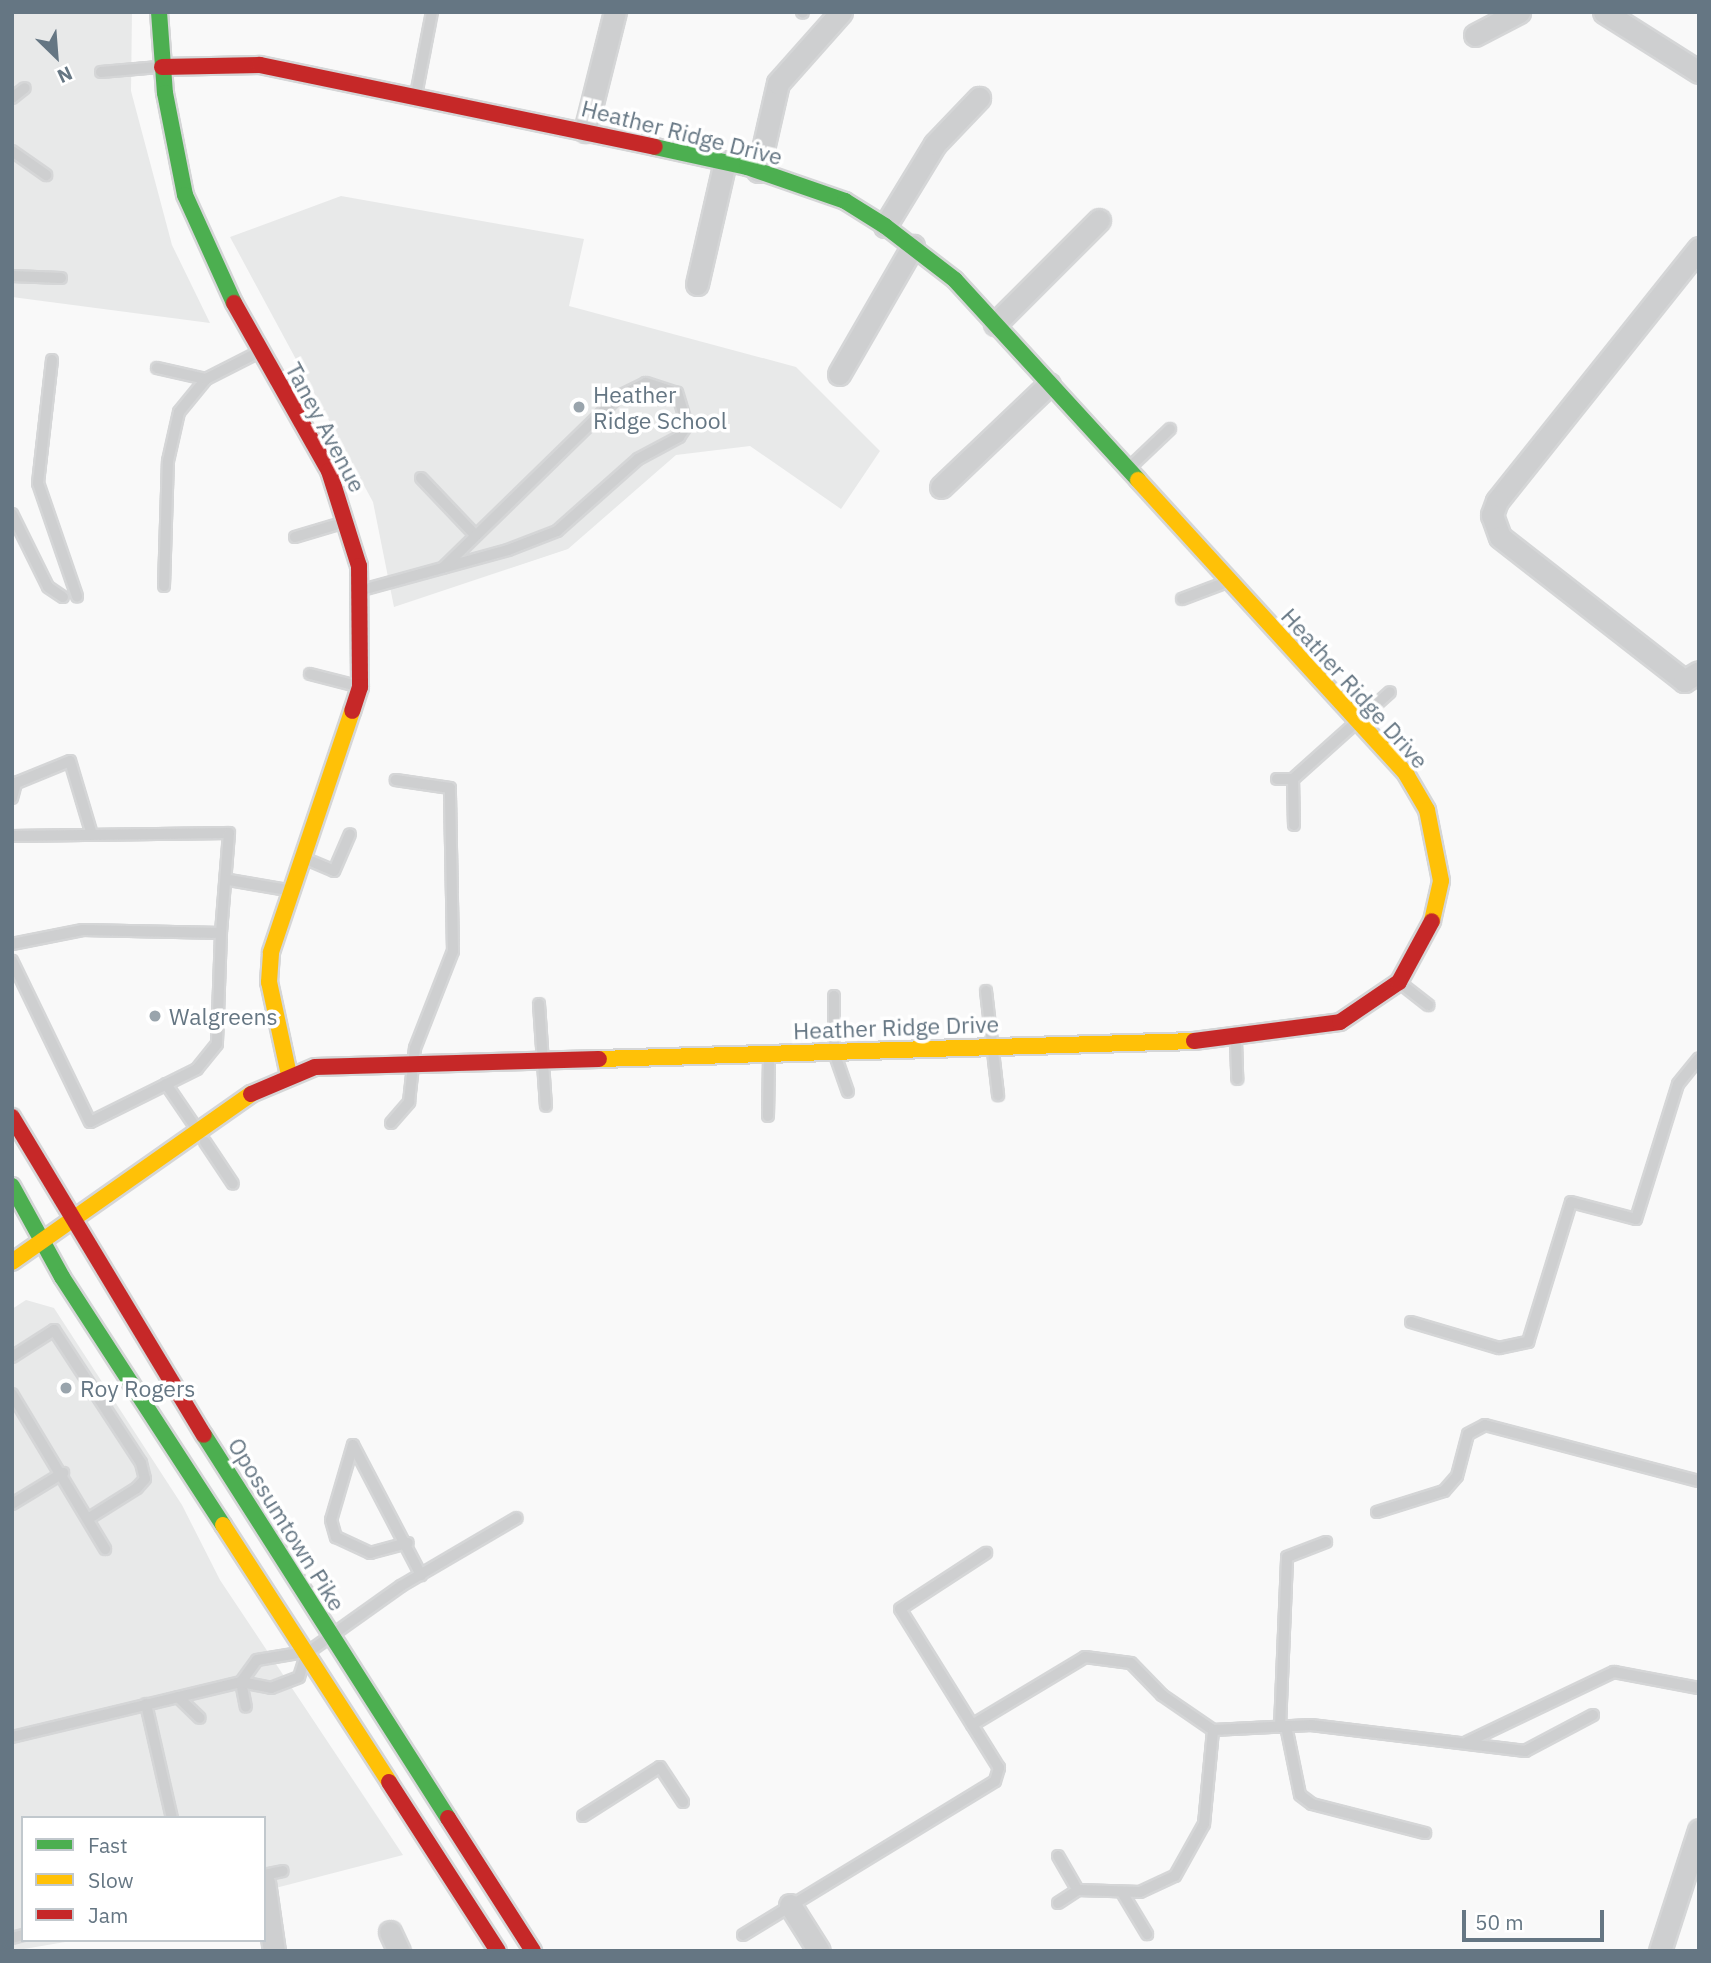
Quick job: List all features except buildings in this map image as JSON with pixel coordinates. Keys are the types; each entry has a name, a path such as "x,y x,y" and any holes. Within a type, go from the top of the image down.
{"street":[{"name":"Taney Avenue","path":"159,12 162,67 185,195 220,279 320,454 348,521 361,590 360,687 275,925 269,982 289,1074"},
{"path":"585,131 615,12"},
{"path":"758,171 778,83 841,12"},
{"path":"1475,35 1519,12"},
{"path":"1604,12 1699,72"},
{"name":"Heather Ridge Drive","path":"162,67 261,65 724,162 845,201 913,246 995,324 1227,582 1360,721 1406,774 1438,846 1437,908 1428,937 1399,982 1339,1023 1236,1040 315,1067 289,1074"},
{"path":"885,226 935,144 979,98"},
{"path":"697,284 724,162"},
{"path":"995,324 1079,233 1099,220"},
{"path":"839,374 913,246"},
{"path":"1699,247 1492,515 1500,537 1684,681 1699,672"},
{"path":"942,487 1049,384"},
{"path":"12,1262 289,1074"},
{"name":"Opossumtown Pike","path":"12,1117 71,1222 533,1951"},
{"path":"12,1186 43,1240 498,1951"},
{"path":"1660,1951 1697,1844"},
{"path":"266,1896 274,1951"},
{"path":"790,1905 819,1951"}],"lane":[{"path":"415,96 432,12"},
{"path":"101,72 162,67"},
{"path":"12,98 25,88"},
{"path":"12,151 46,175"},
{"path":"12,276 61,278"},
{"path":"164,586 168,461 179,412 206,379 261,352"},
{"path":"52,360 38,483 78,596"},
{"path":"157,368 206,379"},
{"path":"361,590 443,568 557,531 638,459 679,437 687,425 677,393 646,383 619,396 443,568"},
{"path":"1126,471 1170,429"},
{"path":"421,478 475,535"},
{"path":"12,514 48,587 62,597"},
{"path":"295,537 348,521"},
{"path":"1182,599 1227,582"},
{"path":"310,674 360,687"},
{"path":"1277,779 1293,779 1390,692"},
{"path":"12,798 16,783 70,761 92,835"},
{"path":"1293,779 1294,825"},
{"path":"391,1123 409,1102 414,1065 453,951 450,788 396,780"},
{"path":"12,836 229,833 229,880 221,933 217,1044 197,1069 90,1122 12,961"},
{"path":"300,856 334,872 350,834"},
{"path":"229,880 287,890"},
{"path":"12,944 83,930 221,933"},
{"path":"1399,982 1429,1005"},
{"path":"986,991 989,1046 999,1095"},
{"path":"834,996 834,1052 848,1092"},
{"path":"539,1004 546,1106"},
{"path":"1236,1040 1237,1079"},
{"path":"768,1116 769,1054"},
{"path":"1411,1322 1499,1348 1528,1342 1571,1202 1636,1219 1678,1084 1699,1058"},
{"path":"166,1084 233,1184"},
{"path":"12,1357 54,1330 145,1471 137,1488 91,1517"},
{"path":"12,1394 91,1517 105,1549"},
{"path":"1377,1512 1444,1491 1457,1476 1468,1434 1485,1425 1699,1481"},
{"path":"408,1543 370,1553 336,1537 331,1520 353,1444 398,1522 408,1543 421,1575"},
{"path":"12,1504 63,1473"},
{"path":"12,1737 241,1682 271,1688 299,1677 307,1653 421,1575 517,1518"},
{"path":"1326,1542 1287,1557 1283,1727 1300,1795 1312,1804 1425,1833"},
{"path":"743,1935 995,1780 999,1768 900,1609 986,1553"},
{"path":"246,1707 241,1682 257,1660 284,1651 307,1653"},
{"path":"972,1726 1075,1660 1104,1657 1131,1663 1162,1695 1213,1730 1283,1727 1525,1751 1593,1715"},
{"path":"1465,1744 1614,1672 1635,1671 1699,1688"},
{"path":"178,1697 200,1718"},
{"path":"146,1704 172,1816"},
{"path":"1058,1903 1078,1890 1123,1894 1160,1885 1188,1860 1204,1824 1213,1730"},
{"path":"583,1816 660,1767 683,1802"},
{"path":"1058,1857 1078,1890"},
{"path":"266,1875 284,1871"},
{"path":"1123,1894 1147,1934"}],"shaded area":[{"path":"12,12 132,12 131,91 172,245 210,323 12,297"},
{"name":"Heather Ridge School","path":"341,196 584,239 569,306 796,367 880,451 841,509 750,446 676,455 568,549 394,607 373,502 230,237"},
{"path":"26,1300 54,1308 182,1505 220,1580 403,1855 266,1890 266,1816 21,1816 21,1942 65,1942 12,1951 12,1309"}],"traffic: fast":[{"path":"159,12 165,93 185,195 234,303"},
{"path":"655,147 747,167 845,201 885,226 955,280 1138,480"},
{"path":"12,1186 62,1277 223,1525"},
{"path":"204,1435 448,1818"}],"traffic: slow":[{"path":"1138,480 1406,774 1427,810 1441,881 1432,921"},
{"path":"289,1075 269,982 271,952 352,711"},
{"path":"599,1059 1194,1041"},
{"path":"12,1262 251,1094"},
{"path":"223,1525 389,1782"}],"traffic: jam":[{"path":"162,67 260,65 655,147"},
{"path":"234,303 329,471 359,566 360,687 352,711"},
{"path":"1194,1041 1340,1022 1399,982 1432,921"},
{"path":"251,1094 315,1067 599,1059"},
{"path":"12,1117 204,1435"},
{"path":"389,1782 498,1951"},
{"path":"448,1818 533,1951"}],"place":[{"name":"Heather Ridge School","path":"579,407"},
{"name":"Walgreens","path":"155,1016"},
{"name":"Roy Rogers","path":"66,1388"}]}
